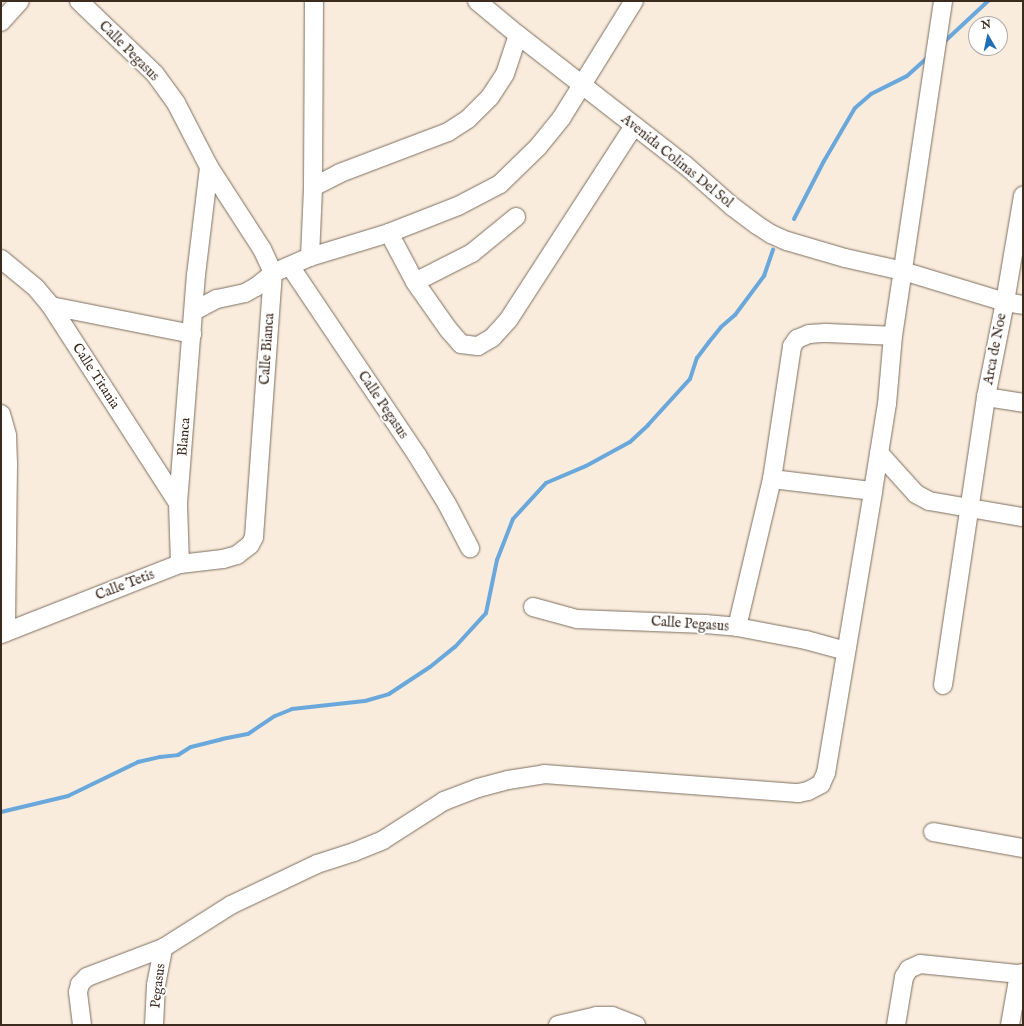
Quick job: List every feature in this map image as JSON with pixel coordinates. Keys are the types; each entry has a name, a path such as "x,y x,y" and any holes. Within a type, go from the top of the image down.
{"street":[{"path":"1,22 20,1"},
{"name":"Calle Pegasus","path":"79,1 154,74 176,103 209,167 262,249 273,273"},
{"path":"310,257 318,185 314,1"},
{"path":"194,311 217,299 245,293 256,287 273,273 310,257 389,233 458,206 500,184 538,147 582,86 634,1"},
{"path":"82,1025 78,992 80,984 87,977 163,948 231,905 317,864 354,852 383,840 444,801 478,788 508,780 544,774 562,774 740,790 798,793 808,791 821,784 826,773 887,404 893,336 943,1"},
{"name":"Avenida Colinas Del Sol","path":"489,5 518,36 711,186 745,216 771,234 844,258 903,271 1005,302 1023,305"},
{"path":"318,185 340,173 448,132 468,119 490,97 505,74 518,36"},
{"path":"389,233 415,282 448,330 461,344 478,346 492,338 509,319 634,126"},
{"name":"Blanca","path":"180,564 178,504 194,311 196,268 209,167"},
{"name":"Arca de Noe","path":"943,685 968,508 986,397 1005,302 1023,196"},
{"path":"415,282 472,253 516,217"},
{"name":"Calle Titania","path":"1,260 36,288 51,306 178,504"},
{"name":"Calle Pegasus","path":"290,266 420,460 447,504 470,548"},
{"name":"Calle Bianca","path":"250,545 254,537 273,273"},
{"path":"51,306 192,334"},
{"path":"737,627 772,479 792,346 797,339 809,334 825,333 893,336"},
{"path":"986,397 1023,403"},
{"path":"1,414 7,435 8,464 4,633"},
{"path":"879,453 916,494 929,502 1023,517"},
{"path":"772,479 873,491"},
{"name":"Calle Tetis","path":"4,633 180,564 223,559 237,555 250,545"},
{"name":"Calle Pegasus","path":"533,607 577,619 705,624 737,627 806,640 846,651"},
{"path":"933,832 1023,848"},
{"name":"Pegasus","path":"154,1025 156,985 163,948"},
{"path":"896,1025 904,977 909,969 920,964 1021,974 1010,1025"},
{"path":"558,1025 596,1016 612,1016 636,1025"}],"waterway":[{"path":"943,43 988,1"},
{"path":"794,219 824,161 855,108 871,94 907,76 928,57"},
{"path":"1,812 68,796 138,762 178,755 191,747 248,734 275,716 292,709 365,701 389,694 430,667 455,647 486,613 497,560 513,519 546,483 586,466 630,442 648,425 690,379 697,358 721,327 735,315 764,276 773,250"}]}
